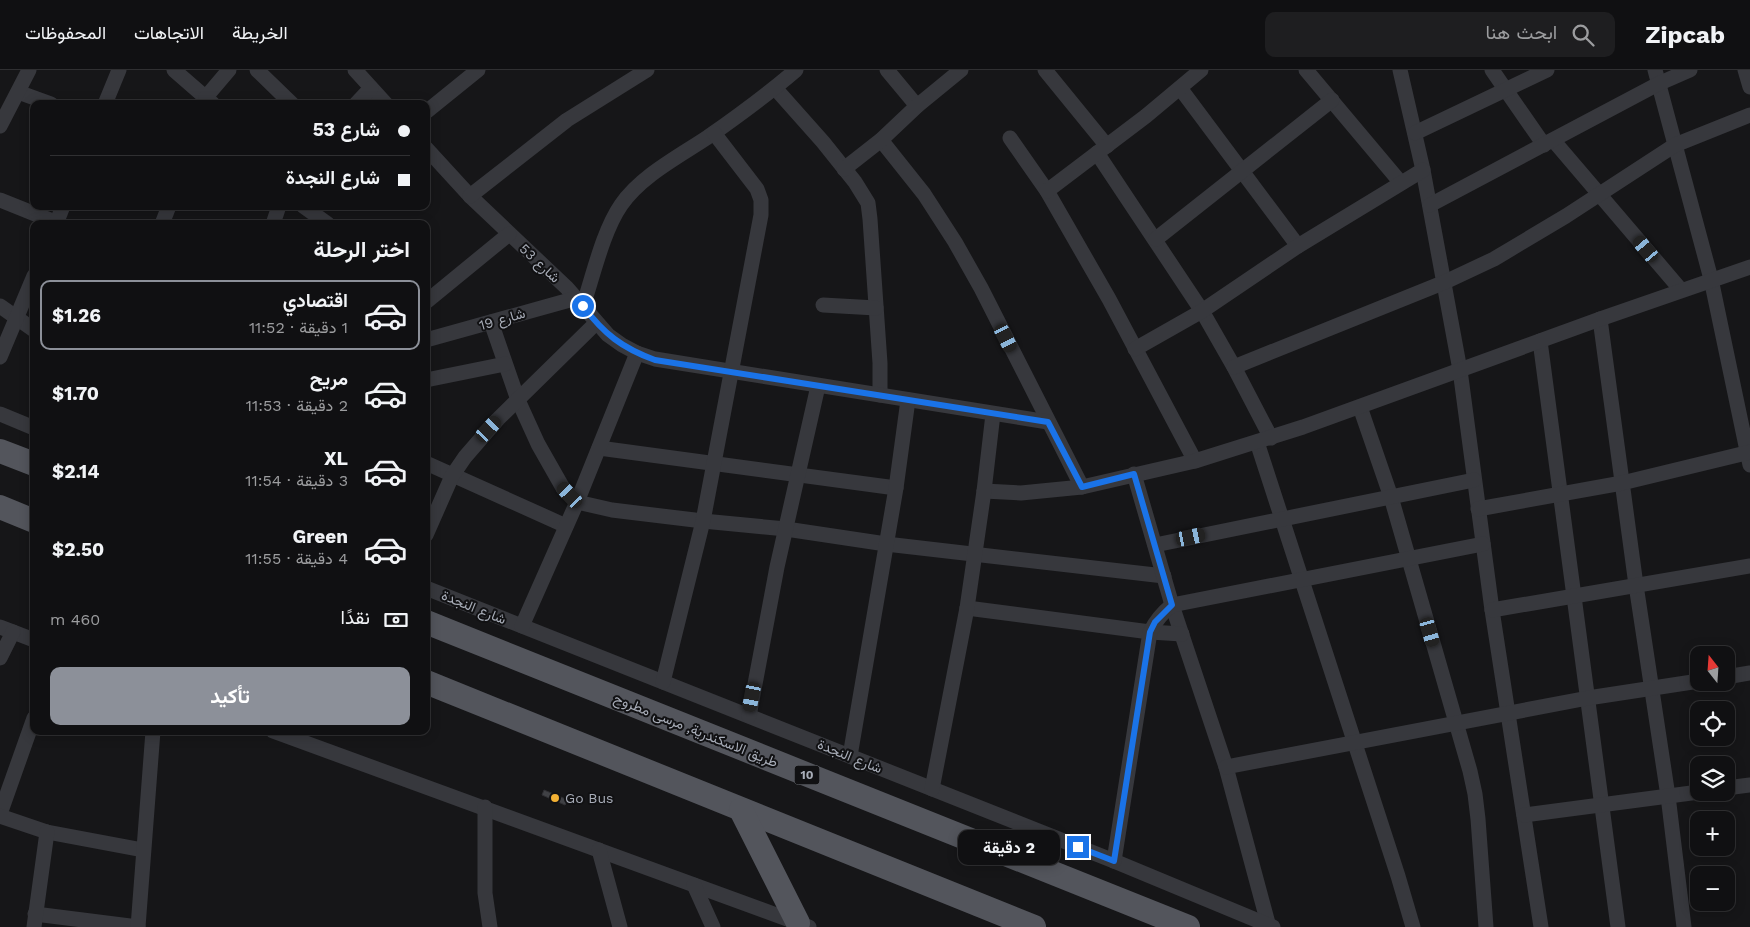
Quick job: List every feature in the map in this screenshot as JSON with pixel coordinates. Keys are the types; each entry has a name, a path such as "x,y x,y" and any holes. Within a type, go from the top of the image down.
{"main road":[{"path":"0,451 30,462"},
{"path":"0,507 30,519"},
{"name":"طريق الاسكندرية, مرسى مطروح","path":"430,624 1188,927"},
{"path":"430,684 1034,927"},
{"path":"741,810 804,925"}],"street":[{"path":"0,126 29,70"},
{"path":"107,100 119,70"},
{"path":"174,70 208,100"},
{"path":"210,100 229,70"},
{"path":"257,70 288,100"},
{"path":"355,70 382,100"},
{"path":"430,109 478,70"},
{"path":"470,196 567,120 647,70"},
{"path":"887,70 917,106"},
{"path":"844,169 881,140 917,106 960,70"},
{"path":"1045,70 1102,150 1202,311 1234,367 1264,440 1282,518 1413,927"},
{"path":"1047,191 1102,150 1201,70"},
{"path":"1306,70 1401,183"},
{"path":"1400,70 1423,170 1460,370 1492,610 1541,927"},
{"path":"1492,70 1549,142 1599,194 1681,290"},
{"path":"1415,133 1547,70"},
{"path":"1430,205 1549,142 1657,77 1690,70"},
{"path":"1745,70 1750,87"},
{"path":"580,302 610,224 621,205 633,191 650,176 714,133 775,88 793,71"},
{"path":"1478,509 1622,483 1749,456 1711,279 1657,77"},
{"path":"360,100 371,88"},
{"path":"775,88 855,182 868,203 880,363 880,395"},
{"path":"1180,88 1298,246"},
{"path":"18,92 40,100"},
{"path":"1156,239 1332,100"},
{"path":"1234,367 1445,282 1509,250 1675,145 1750,115"},
{"path":"663,682 703,521 762,215 761,200 757,189 714,133"},
{"path":"1010,138 1047,191 1109,299 1195,461"},
{"path":"881,140 924,194 950,234 981,288 1082,487"},
{"name":"شارع 53","path":"430,152 470,196 580,302 608,335 637,353 655,360 1048,422"},
{"path":"1135,349 1202,311 1298,246 1423,170"},
{"path":"0,200 50,220"},
{"path":"309,210 322,220"},
{"path":"430,299 509,234"},
{"path":"984,491 1021,493 1082,487 1195,461 1264,440 1360,407 1540,340 1750,267"},
{"path":"0,357 30,285"},
{"name":"شارع 19","path":"431,339 491,322 580,302"},
{"path":"823,305 876,308"},
{"path":"0,306 30,327"},
{"path":"1600,319 1636,585 1668,796 1684,927"},
{"path":"491,322 518,400 550,468 563,488 577,502 612,510 786,529 886,544 1164,576"},
{"path":"430,526 452,476 480,439 596,323"},
{"path":"1540,340 1618,927"},
{"path":"522,626 577,502 637,353"},
{"path":"430,379 505,364"},
{"path":"748,716 786,529 818,386"},
{"path":"850,756 896,488 908,400"},
{"path":"1360,407 1409,560 1457,724 1475,794 1486,927"},
{"path":"0,414 30,426"},
{"path":"932,789 967,608 993,414"},
{"path":"599,448 662,458 715,463 896,488"},
{"path":"430,465 566,526"},
{"path":"1134,474 1172,605 1226,768 1270,926"},
{"path":"1155,545 1474,480"},
{"path":"1114,861 1150,632 1159,617 1172,605 1483,544"},
{"path":"1492,610 1750,566"},
{"name":"شارع النجدة","path":"430,590 1114,861 1270,926"},
{"path":"967,608 1150,632 1182,634"},
{"path":"0,658 6,630 30,639"},
{"path":"1735,676 1750,673"},
{"path":"1226,768 1457,724 1509,712 1690,682"},
{"path":"30,729 0,815 47,832 143,850"},
{"path":"47,832 35,920 138,927 153,735"},
{"path":"284,735 804,925"},
{"path":"1735,787 1750,785"},
{"path":"1524,815 1690,793"},
{"path":"485,807 485,893 490,927"},
{"path":"599,850 620,927"},
{"path":"694,885 713,927"}],"building":[{"name":"Go Bus","path":"544,790 568,800 565,805 542,795"}],"place":[{"name":"Go Bus","path":"555,798"}],"route":[{"path":"583,306 608,335 637,353 655,360 1048,422 1082,487 1134,474 1172,605 1155,622 1150,632 1114,861 1078,847"}]}
